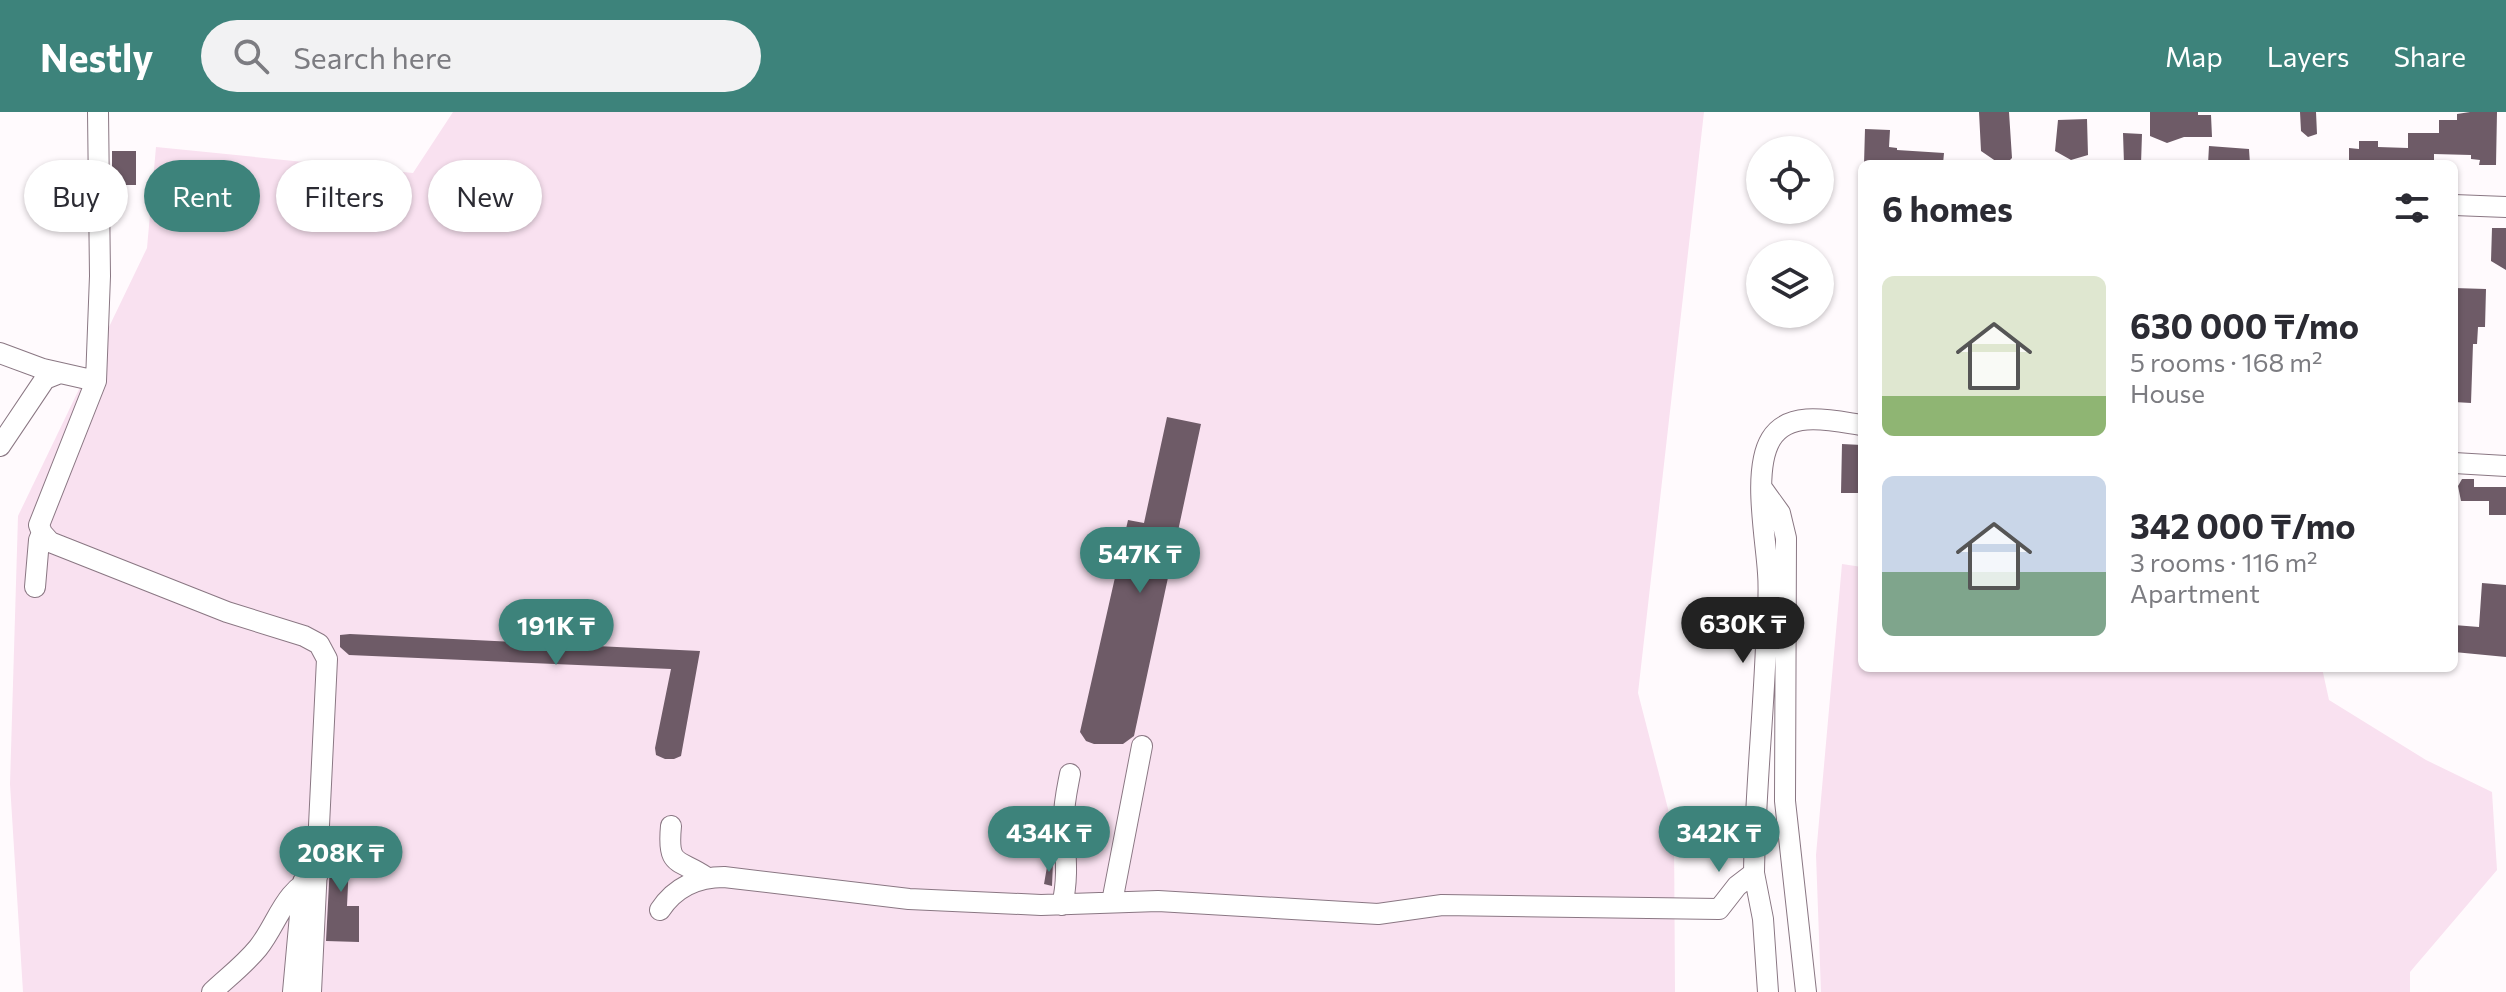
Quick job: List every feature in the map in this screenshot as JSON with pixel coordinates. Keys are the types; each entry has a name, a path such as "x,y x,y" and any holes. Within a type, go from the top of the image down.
{"street":[{"path":"98,112 100,276 96,381 39,525 50,542 227,612 304,636 319,644 327,659 310,879 293,992"},
{"path":"2458,205 2506,207"},
{"path":"0,353 10,359 96,381"},
{"path":"0,446 45,379 60,373"},
{"path":"1768,992 1763,919 1754,873 1768,575 1763,531 1764,456 1771,439 1781,428 1803,420 1858,424"},
{"path":"2458,463 2506,466"},
{"path":"1762,488 1780,513 1786,538 1785,801 1806,992"},
{"path":"35,587 42,533"},
{"path":"1112,902 1142,746"},
{"path":"1062,905 1068,882 1064,801 1070,774"},
{"path":"671,826 671,854 679,864 706,877 749,878 909,899 1062,905 1197,902 1378,914 1469,904 1719,909 1737,886 1754,873"},
{"path":"660,910 669,896 706,877"},
{"path":"212,992 236,973 260,945 289,896 310,879"},
{"path":"310,879 311,992"}],"shaded area":[{"path":"453,112 1704,112 1638,693 1674,832 1675,992 23,992 10,784 18,516 147,248 148,232 260,232 260,160 155,160 156,147 284,160 276,160 276,232 412,232 413,173"},
{"path":"1842,564 1858,566 1858,672 2323,672 2329,700 2426,760 2492,792 2497,870 2410,972 2410,992 1821,992 1816,855"}],"building":[{"path":"1979,112 2009,112 2012,158 1994,160 1981,151"},
{"path":"2150,112 2211,115 2212,137 2184,137 2167,143 2150,136"},
{"path":"2300,112 2316,112 2317,134 2308,137 2301,131"},
{"path":"2497,112 2496,165 2479,165 2480,160 2471,159 2471,155 2434,154 2434,160 2349,160 2349,148 2359,149 2359,141 2378,141 2378,147 2408,148 2408,133 2439,133 2439,120 2457,120 2457,114"},
{"path":"2087,119 2088,155 2071,160 2055,151 2058,120"},
{"path":"1865,129 1890,130 1889,147 1897,150 1944,153 1943,160 1864,160"},
{"path":"2123,133 2142,134 2141,160 2124,160"},
{"path":"2209,146 2249,149 2250,160 2208,160"},
{"path":"112,151 136,151 136,185 128,185 128,160 112,160"},
{"path":"2492,228 2506,228 2506,270 2491,261"},
{"path":"2458,288 2486,289 2485,327 2478,327 2477,344 2473,344 2471,403 2458,402"},
{"path":"1167,417 1201,424 1134,736 1123,744 1094,744 1086,741 1080,732 1128,520 1144,523"},
{"path":"1842,444 1858,445 1858,493 1841,493"},
{"path":"2462,479 2474,479 2474,487 2506,487 2506,515 2489,515 2489,501 2461,501 2458,486"},
{"path":"2482,583 2506,585 2506,657 2458,652 2458,625 2479,627"},
{"path":"340,635 700,651 681,756 665,759 656,755 655,748 671,669 349,655 340,647"},
{"path":"332,826 343,827 342,842 350,842 347,906 359,906 359,942 326,941"},
{"path":"1048,861 1053,862 1052,886 1044,884"}]}
